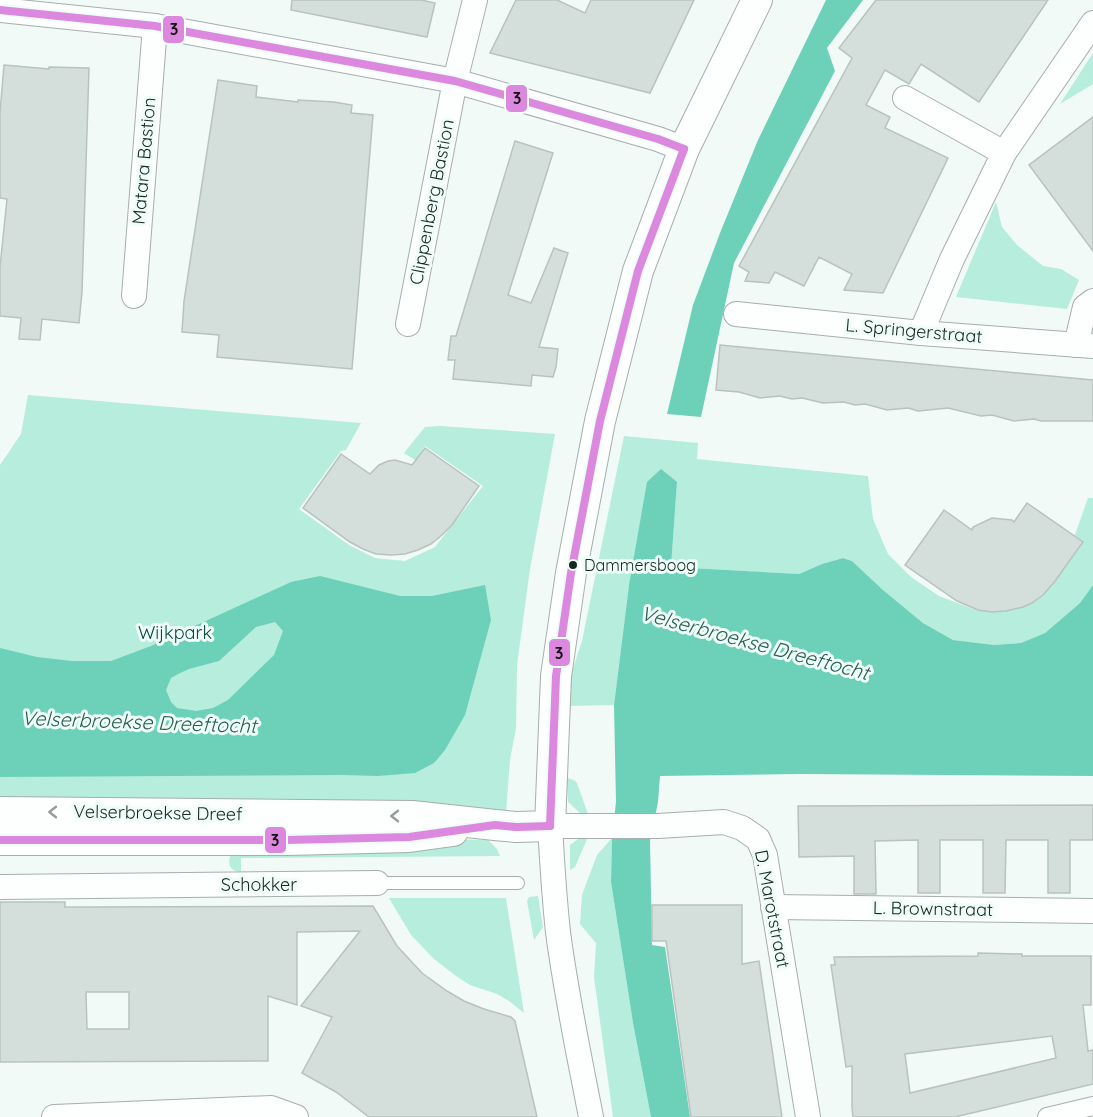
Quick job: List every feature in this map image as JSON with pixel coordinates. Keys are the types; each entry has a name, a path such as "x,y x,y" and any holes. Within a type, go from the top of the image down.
{"street":[{"name":"Clippenberg Bastion","path":"408,324 455,81 474,0"},
{"path":"591,1117 558,933 550,826 556,676 570,573 600,422 638,270 684,149 757,0"},
{"path":"0,9 155,26 455,81 658,139 684,149"},
{"path":"921,333 952,259 1004,153 1093,23"},
{"name":"Matara Bastion","path":"134,296 155,26"},
{"path":"905,98 1004,153"},
{"path":"1085,345 1085,307 1093,301"},
{"name":"L. Springerstraat","path":"736,314 921,333 1085,345"},
{"name":"Velserbroekse Dreef","path":"0,812 412,816 516,827 550,826"},
{"name":"D. Marotstraat","path":"550,826 658,826 724,822 742,828 758,839 765,855 808,1117"},
{"name":"Velserbroekse Dreef","path":"0,840 287,840 409,837 495,825"},
{"name":"Schokker","path":"0,887 377,883"},
{"name":"L. Brownstraat","path":"773,907 1093,911"},
{"path":"1047,1117 1093,1106"},
{"path":"54,1117 271,1108 296,1117"}],"lane":[{"name":"Schokker","path":"377,883 518,883"}],"green space":[{"path":"1093,53 1093,84 1060,104"},
{"path":"996,202 1002,227 1017,245 1043,266 1061,269 1079,280 1067,309 956,297"},
{"name":"Wijkpark","path":"28,395 361,423 346,450 341,451 299,509 349,545 375,558 405,561 435,547 483,486 425,446 416,460 404,453 425,427 440,426 555,434 530,569 517,665 516,728 510,760 506,813 0,812 0,465 21,434"},
{"path":"624,436 698,443 697,459 868,476 873,519 888,554 911,577 939,596 973,609 998,610 1066,560 1088,498 1093,498 1093,585 1080,603 1045,633 1021,643 994,645 953,640 923,623 852,561 843,558 799,574 671,567 677,482 629,585 614,705 569,706 565,693 582,641"},
{"path":"567,778 577,783 588,814 581,814 568,802"},
{"path":"582,836 588,837 575,867 570,870 570,845"},
{"path":"612,838 611,882 633,1023 651,1117 613,1117 594,977 596,943 580,924 582,895 597,855"},
{"path":"435,839 488,840 500,856 241,858 241,872 233,870 229,864 233,850"},
{"path":"538,896 543,927 534,940 527,901 529,897"},
{"path":"389,898 506,898 524,1013 497,994 470,985 434,959 411,935"}],"water":[{"path":"826,0 863,0 827,48 835,71 734,263 701,417 667,414 693,305 720,233 758,140"},
{"name":"Velserbroekse Dreeftocht","path":"661,469 677,482 671,567 799,574 843,558 852,561 923,623 953,640 994,645 1021,643 1045,633 1080,603 1093,585 1093,776 801,774 660,776 658,802 650,841 652,945 665,947 690,1117 651,1117 633,1023 611,882 616,802 614,705 629,585 647,482"},
{"name":"Velserbroekse Dreeftocht","path":"320,576 400,596 432,596 485,585 491,620 465,715 445,750 434,763 415,773 378,776 0,777 0,648 37,657 72,661 111,661 151,646 291,582","holes":["275,622 283,631 274,655 228,700 213,708 196,711 177,708 171,702 166,690 171,678 189,669 219,661 256,627"]}],"building":[{"path":"292,0 421,0 435,3 427,37 291,10"},
{"path":"516,0 557,0 585,13 591,0 694,0 650,93 490,53"},
{"path":"876,0 1048,0 979,102 921,64 909,84 885,70 866,105 890,117 885,128 948,158 883,293 844,290 852,274 819,257 804,286 775,272 769,283 745,281 749,272 739,266 852,58 839,48"},
{"path":"4,65 49,69 49,67 89,68 79,323 42,319 40,340 19,339 21,318 0,316 0,267 7,199 0,198 0,113"},
{"path":"218,80 257,86 256,97 298,102 298,100 334,102 352,105 351,113 373,115 352,369 217,357 219,335 182,332 184,301"},
{"path":"1093,117 1093,251 1029,165"},
{"path":"515,141 553,153 508,295 531,303 554,248 568,253 539,347 558,349 556,367 553,377 532,375 531,386 453,379 455,360 448,360 451,336 456,336"},
{"path":"720,345 1093,380 1093,421 1034,419 1014,421 948,408 918,411 908,408 887,410 865,404 823,403 780,396 760,398 739,392 716,390"},
{"path":"425,448 479,486 452,525 431,544 405,554 376,554 350,542 303,508 341,454 370,474 379,465 388,461 395,460 412,465"},
{"path":"1027,503 1083,542 1055,581 1043,595 1032,603 1006,611 978,610 957,601 905,565 944,510 972,530 973,527 992,518 1014,522"},
{"path":"1093,805 1093,840 1070,840 1070,893 1048,893 1048,840 1006,840 1005,893 983,893 983,840 940,840 940,893 918,893 918,840 875,841 876,894 854,894 854,856 799,857 798,806"},
{"path":"0,902 65,902 65,907 373,906 397,946 422,973 464,1001 511,1017 515,1021 537,1117 369,1117 336,1092 302,1073 332,1017 301,1006 360,931 297,932 297,1005 268,996 268,1061 0,1062","holes":["86,992 129,992 129,1029 87,1029"]},
{"path":"652,905 742,905 742,964 759,961 782,1117 691,1117 666,941 652,941"},
{"path":"978,953 1022,954 1022,956 1091,956 1091,1005 1083,1005 1088,1051 1093,1050 1093,1084 955,1117 853,1117 852,1066 846,1067 831,965 835,965 834,957 978,956","holes":["1052,1036 1056,1058 910,1093 905,1054"]}],"transit line":[{"name":"3","path":"0,10 155,26 455,81 658,139 684,149"},
{"name":"3","path":"550,826 556,676 571,573 600,421 638,271 684,149"},
{"name":"3","path":"0,840 287,840 409,837 495,825 550,826"}],"place":[{"name":"Dammersboog","path":"573,565"}]}
